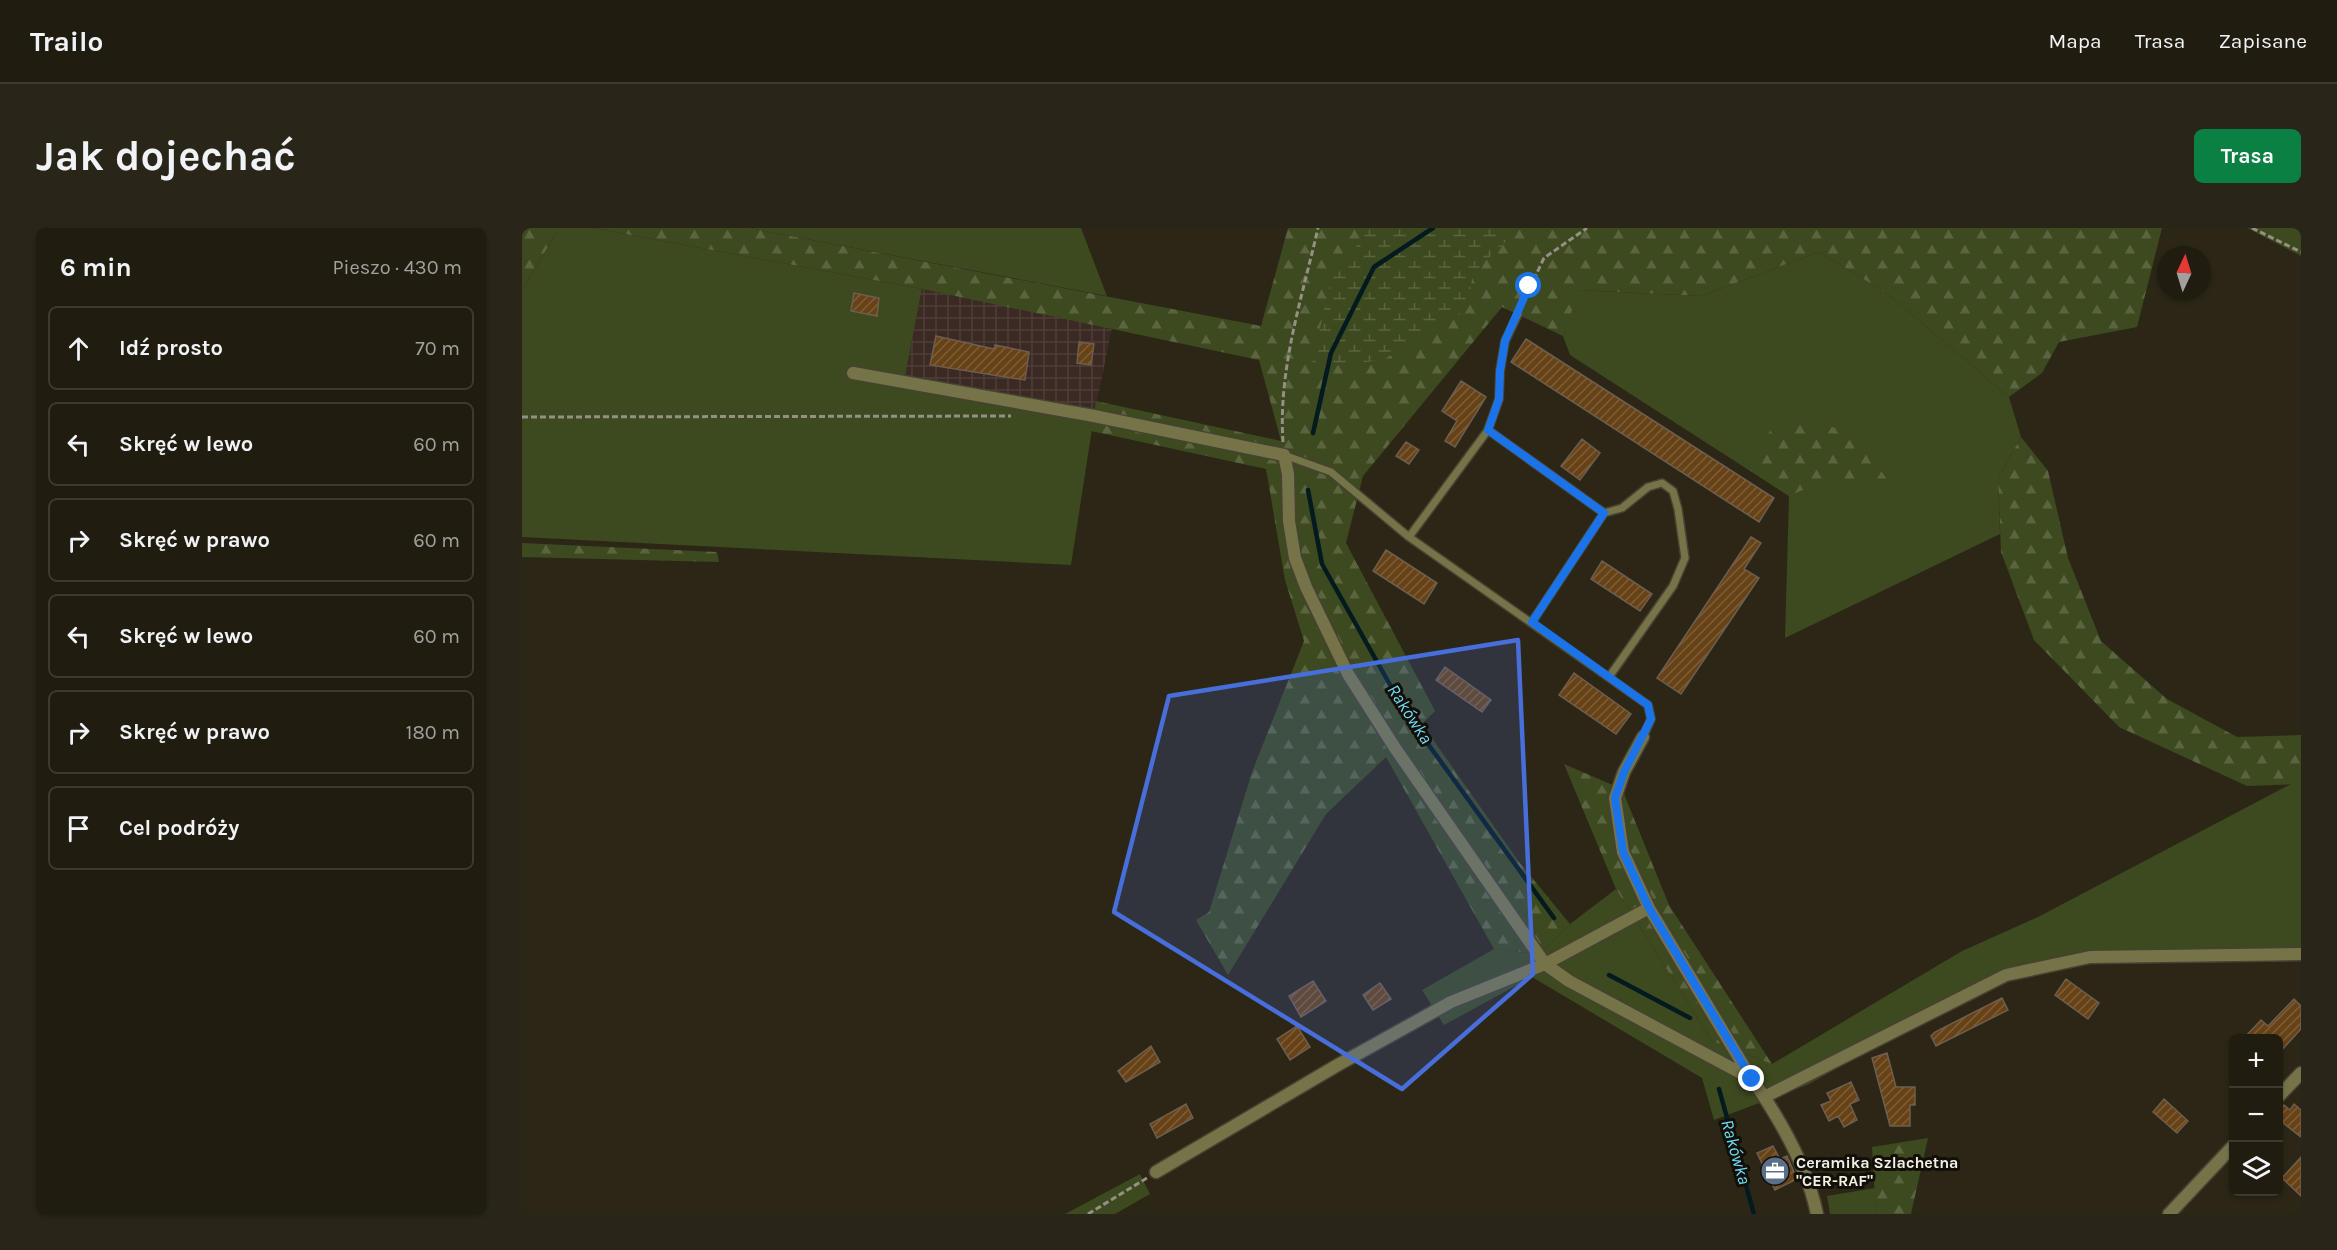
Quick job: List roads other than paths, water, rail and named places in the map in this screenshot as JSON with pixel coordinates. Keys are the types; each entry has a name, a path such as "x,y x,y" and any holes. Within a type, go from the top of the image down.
{"street":[{"path":"853,373 1094,416 1284,455 1288,474 1289,521 1295,558 1306,587 1348,674 1395,748 1545,964 1569,981 1714,1061 1752,1079"},
{"path":"1643,737 1624,772 1615,798 1623,852 1649,908 1764,1097 1805,1172 1817,1214"},
{"path":"1156,1172 1450,1002 1545,964 1649,908"},
{"path":"1764,1097 2006,975 2090,957 2301,954"},
{"path":"2283,1092 2301,1073"},
{"path":"2169,1214 2229,1150"}],"lane":[{"path":"1409,537 1488,430 1499,399 1500,371 1505,341 1518,314"},
{"path":"1488,430 1604,513"},
{"path":"1284,455 1330,472 1409,537 1648,705 1651,719 1643,737"},
{"path":"1532,622 1604,513 1622,508 1648,487 1662,483 1673,491 1676,500 1685,558 1673,586 1609,677"}],"waterway":[{"name":"Rakówka","path":"1313,433 1331,353 1374,267 1433,228"},
{"name":"Rakówka","path":"1308,490 1322,564 1407,715 1554,918"},
{"name":"Rakówka","path":"1609,975 1690,1018"},
{"name":"Rakówka","path":"1719,1089 1754,1214"}],"place":[{"name":"Ceramika Szlachetna \"CER-RAF\"","path":"1775,1171"}]}
